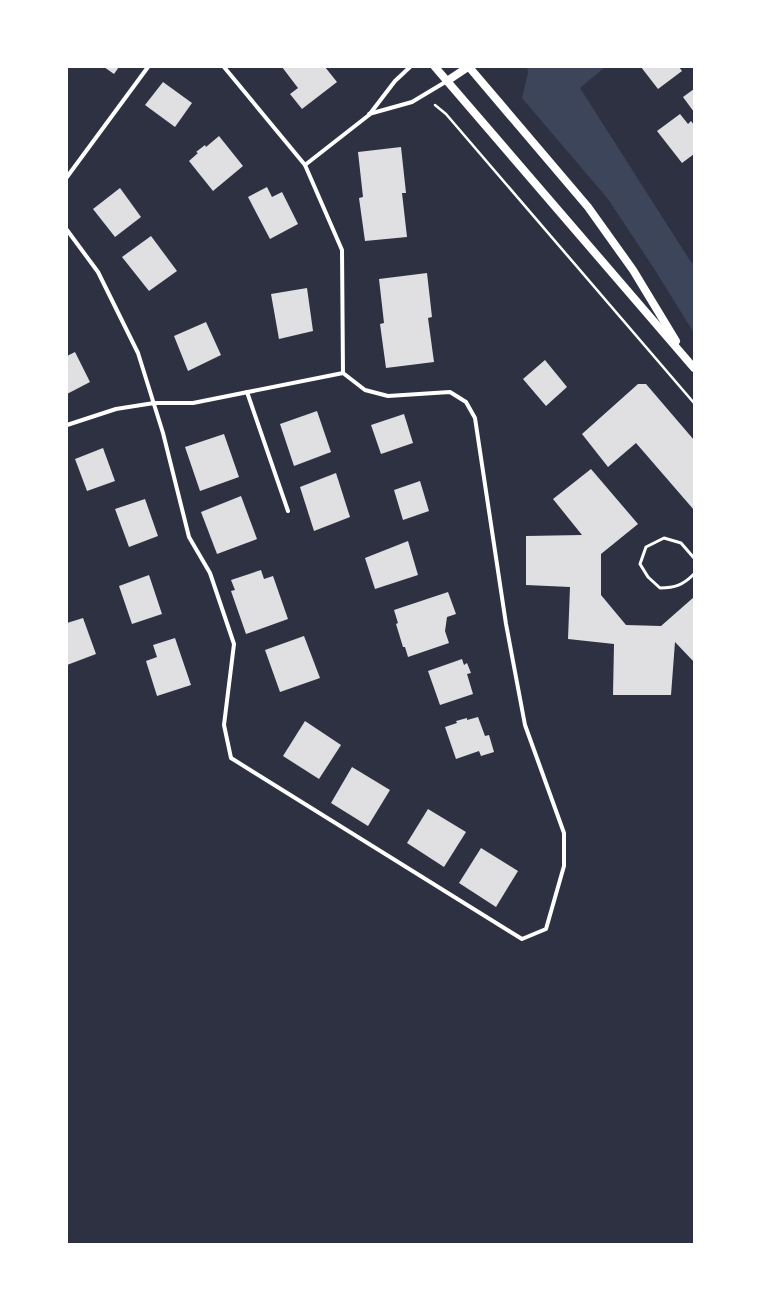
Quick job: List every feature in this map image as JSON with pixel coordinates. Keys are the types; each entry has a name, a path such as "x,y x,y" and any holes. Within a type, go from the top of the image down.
{"main road":[{"path":"435,67 694,368"},
{"path":"447,81 468,67 588,207 633,270 687,359"}],"street":[{"path":"67,177 148,67"},
{"path":"224,67 305,165 342,250 343,373"},
{"path":"305,165 368,115 395,82 410,67"},
{"path":"368,115 412,102 447,81"},
{"path":"67,230 98,272 138,353 154,403 163,433 189,537 210,573 234,644 224,724 231,758 522,938 546,929 564,866 564,833 526,725 506,624 475,418 466,402 450,392 388,396 365,390 343,373 194,403 154,403 116,408 67,425"},
{"path":"247,392 288,511"}],"lane":[{"path":"694,558 681,543 664,538 646,547 640,564 648,577 660,588 673,588 687,581 694,574"}],"path":[{"path":"430,103 434,104 446,114 694,403"}],"shaded area":[{"path":"527,67 605,67 580,88 694,265 694,333 608,199 522,98 528,73"}],"building":[{"path":"104,67 119,67 114,74"},
{"path":"282,67 325,67 337,82 302,109 290,94 298,88"},
{"path":"641,67 679,67 682,71 658,89"},
{"path":"163,82 192,103 175,127 145,105"},
{"path":"694,89 694,112 683,97"},
{"path":"680,114 688,124 691,121 694,125 694,154 682,163 657,131"},
{"path":"219,136 243,166 213,191 189,161 198,153 196,152 205,145 206,147"},
{"path":"401,147 406,193 402,193 407,237 365,241 359,198 363,197 358,152"},
{"path":"267,187 272,197 282,192 298,224 270,239 248,197"},
{"path":"120,188 141,217 115,237 93,209"},
{"path":"151,236 177,271 149,291 122,257"},
{"path":"427,273 432,317 428,318 434,362 386,368 380,324 384,323 379,279"},
{"path":"307,288 313,331 279,339 271,294"},
{"path":"206,322 221,355 188,371 174,336"},
{"path":"75,352 90,382 67,394 67,356"},
{"path":"545,360 567,387 546,406 523,379"},
{"path":"638,384 646,384 694,440 694,510 636,443 608,467 582,434"},
{"path":"317,411 331,452 294,466 280,424"},
{"path":"404,414 413,443 381,454 371,425"},
{"path":"224,434 239,477 200,491 185,447"},
{"path":"103,448 115,481 87,491 75,459"},
{"path":"591,469 638,524 601,554 601,595 626,625 661,626 694,597 694,662 675,642 671,695 613,695 614,644 568,639 570,587 526,585 526,536 582,535 553,499"},
{"path":"336,473 350,517 314,531 300,487"},
{"path":"420,481 429,511 403,520 394,490"},
{"path":"241,496 257,539 217,554 201,512"},
{"path":"145,499 158,536 129,547 115,509"},
{"path":"408,541 418,575 375,589 365,558"},
{"path":"261,570 264,579 273,576 288,619 246,634 231,591 235,590 231,580"},
{"path":"149,575 162,614 132,624 119,586"},
{"path":"448,592 456,614 447,617 445,631 449,643 408,657 405,647 403,647 396,624 398,623 394,610"},
{"path":"83,618 96,654 67,665 67,623"},
{"path":"304,636 320,678 280,692 265,650"},
{"path":"175,638 191,685 157,696 146,661 157,657 153,645"},
{"path":"462,659 464,665 467,663 471,673 467,674 473,694 440,705 428,671"},
{"path":"478,717 485,736 489,735 494,752 481,756 479,751 456,759 445,727 457,723 456,721"},
{"path":"305,721 341,745 319,779 283,756"},
{"path":"352,767 390,790 368,826 331,803"},
{"path":"428,809 466,832 444,867 407,843"},
{"path":"481,848 518,871 496,907 459,883"}]}
